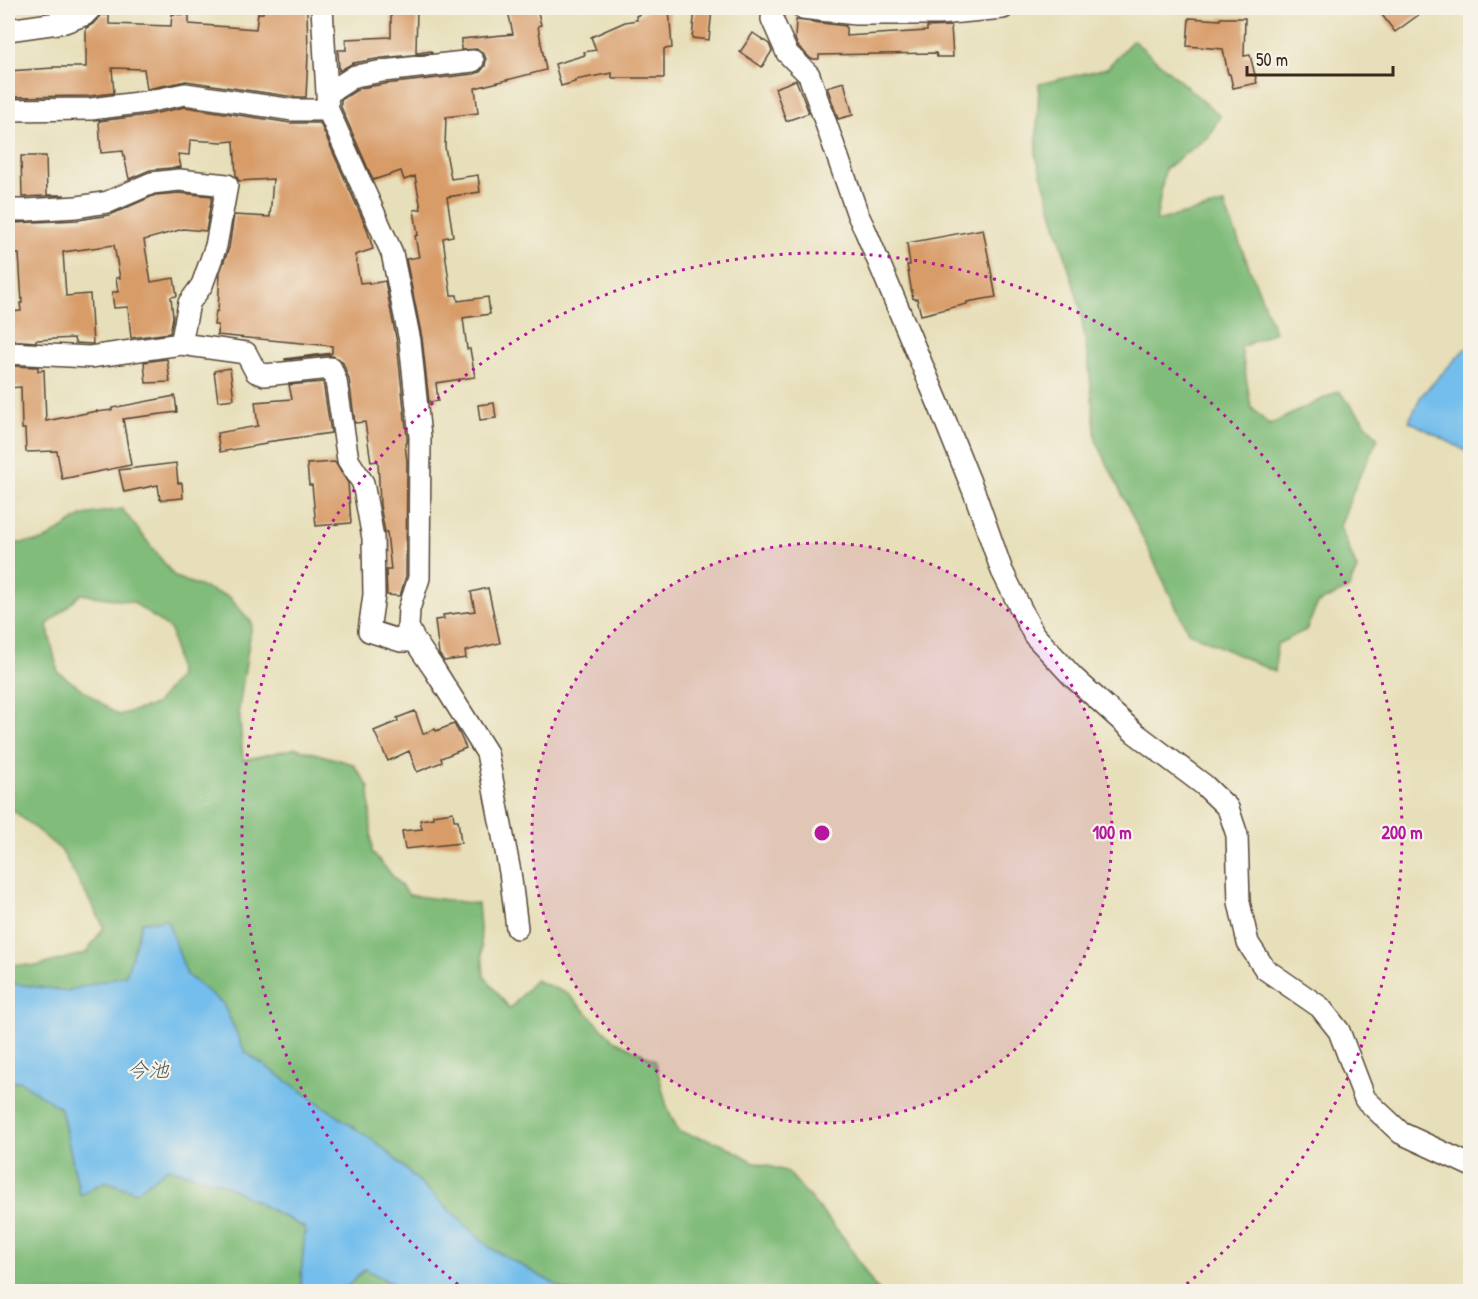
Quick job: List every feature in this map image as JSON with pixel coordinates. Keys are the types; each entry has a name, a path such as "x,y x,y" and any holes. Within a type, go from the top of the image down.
{"street":[{"path":"8,30 65,22 84,15 90,8"},
{"path":"322,8 327,102 392,253 410,340 420,437 419,578 409,609 408,627 487,753 510,872 517,928"},
{"path":"774,8 772,19 787,53 808,75 858,215 941,410 976,497 1002,571 1034,635 1073,677 1135,732 1204,785 1228,808 1238,835 1239,902 1248,943 1266,969 1320,1007 1339,1031 1365,1099 1401,1133 1470,1165"},
{"path":"802,8 856,14 939,14 1003,8"},
{"path":"8,110 91,109 185,94 293,110 327,102 355,76 383,70 473,62"},
{"path":"8,210 77,207 108,202 152,183 179,180 227,185 216,246 202,285 189,303 181,344"},
{"path":"8,353 90,357 181,344 246,353 256,372 265,375 331,368 336,381 348,460 363,483 373,538 374,596 369,631 401,641 415,641"}],"green space":[{"path":"1133,40 1220,116 1209,136 1165,169 1156,221 1224,204 1275,332 1241,347 1251,407 1269,425 1339,391 1378,438 1356,484 1340,526 1357,569 1348,589 1318,603 1306,630 1277,644 1275,672 1188,632 1096,440 1089,366 1080,307 1036,156 1039,84 1107,68"},
{"path":"122,509 175,577 229,597 252,623 239,708 243,760 296,748 353,764 369,787 372,852 409,895 478,904 484,976 510,1009 535,980 568,994 614,1040 655,1060 667,1107 679,1132 721,1143 752,1161 788,1172 844,1238 873,1284 880,1291 567,1291 490,1248 382,1147 245,1052 223,1004 187,975 166,920 142,923 126,975 67,991 8,983 8,964 37,966 86,953 104,927 61,850 8,806 8,544 43,541 83,515","holes":["81,594 133,602 171,630 179,676 155,705 118,715 58,672 47,625"]},
{"path":"20,1081 61,1109 80,1195 105,1181 136,1192 168,1168 221,1183 305,1228 302,1291 8,1292 8,1083"},
{"path":"365,1269 406,1291 342,1292"}],"water":[{"path":"1470,348 1470,453 1409,421 1421,396 1465,349"},
{"name":"今池","path":"167,920 187,975 223,1004 245,1052 382,1147 490,1248 567,1291 406,1291 365,1269 342,1291 302,1291 305,1228 221,1183 168,1168 136,1192 105,1181 80,1195 61,1109 20,1081 8,1083 8,983 67,991 126,975 142,922"}],"building":[{"path":"264,8 307,8 306,97 186,81 147,89 144,69 112,68 114,93 90,96 8,97 8,71 86,67 86,28 101,15 109,15 109,24 171,26 172,14 189,15 189,24 256,29 258,13 263,13"},
{"path":"391,8 417,8 416,53 431,51 432,53 353,63 339,71 338,50 346,50 346,39 391,37"},
{"path":"537,8 546,70 475,88 478,113 446,117 445,147 451,179 478,175 480,192 447,197 453,236 443,238 451,295 457,295 458,301 488,297 490,314 463,318 467,349 470,349 475,377 436,383 438,401 429,402 422,338 406,259 419,257 414,210 421,209 415,176 404,180 401,171 373,180 341,107 341,100 360,88 480,72 485,66 484,54 478,49 461,50 461,39 513,34 508,11"},
{"path":"669,8 672,48 664,49 664,78 612,78 612,73 575,80 575,82 561,86 555,64 585,55 584,52 596,50 591,37 625,22 637,20 636,16 648,10"},
{"path":"695,8 712,8 709,40 692,38"},
{"path":"1392,8 1428,8 1395,32 1382,15"},
{"path":"1189,18 1220,20 1220,18 1245,18 1244,56 1250,55 1257,83 1233,88 1223,49 1187,46"},
{"path":"796,20 846,26 846,36 927,31 927,27 951,26 953,57 937,57 936,53 819,55 819,59 811,59 798,46 795,39"},
{"path":"753,33 769,44 772,51 762,67 740,52"},
{"path":"796,80 809,113 786,121 775,88"},
{"path":"844,82 853,115 838,119 827,87"},
{"path":"185,107 291,123 320,123 367,229 373,249 355,255 360,283 385,281 397,343 407,438 405,444 407,461 406,576 400,596 387,595 386,570 391,570 387,532 385,532 380,505 378,461 371,462 365,422 355,423 349,379 343,363 330,355 285,360 332,353 332,346 217,335 218,325 214,325 216,311 218,311 220,272 229,248 234,215 270,217 273,179 239,181 236,176 234,141 190,140 189,155 178,154 181,167 150,170 129,179 123,151 101,153 99,121 148,115"},
{"path":"21,156 46,156 47,195 65,195 22,197"},
{"path":"179,193 212,196 206,231 183,229 144,240 151,282 174,278 177,296 171,297 173,317 170,333 131,338 128,307 114,308 112,292 118,292 116,278 120,278 114,245 63,252 66,296 90,294 93,344 75,343 74,338 36,340 36,342 8,340 8,312 21,311 20,303 22,303 19,254 15,254 14,223 78,220 110,215 155,195"},
{"path":"983,229 996,297 967,302 967,304 921,315 917,299 913,299 907,265 910,265 907,243"},
{"path":"167,359 170,382 146,383 144,362"},
{"path":"8,366 38,367 38,371 44,370 46,421 175,396 177,412 123,419 131,465 62,479 57,451 26,452 25,429 22,429 21,387 8,388"},
{"path":"230,368 234,399 218,401 214,371"},
{"path":"323,382 331,433 266,442 266,444 220,452 217,433 258,426 255,402 292,399 289,385"},
{"path":"494,403 496,418 480,420 478,405"},
{"path":"335,462 348,483 351,523 316,526 312,485 309,485 307,464"},
{"path":"176,463 178,483 182,483 183,498 160,500 158,485 124,492 119,470"},
{"path":"488,588 500,643 465,651 466,658 444,661 439,654 435,620 444,619 443,615 475,611 471,592"},
{"path":"415,711 423,734 454,724 466,748 441,758 442,762 417,772 409,751 388,761 374,731"},
{"path":"453,812 454,820 458,820 461,843 405,849 402,831 422,829 420,820"}]}
